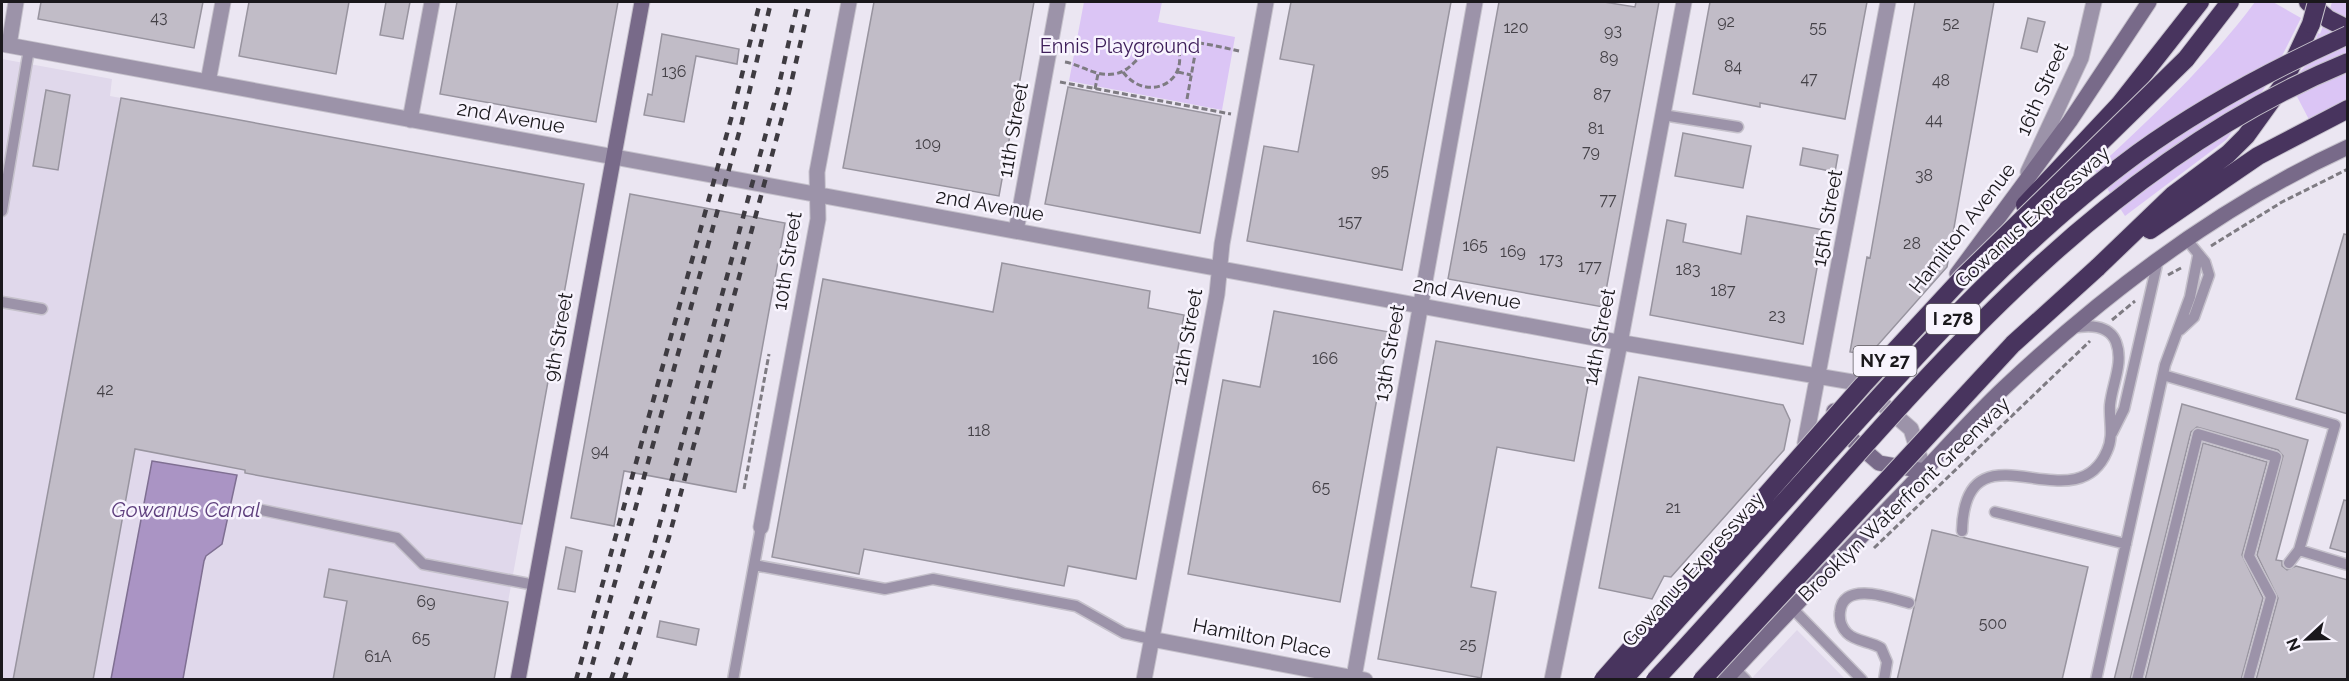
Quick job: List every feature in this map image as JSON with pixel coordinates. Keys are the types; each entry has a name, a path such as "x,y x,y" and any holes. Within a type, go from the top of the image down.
{"highway":[{"path":"1958,274 2120,105 2199,2"},
{"name":"NY 27","path":"1603,680 1855,394 1962,278 2186,59 2230,2"},
{"path":"2308,2 2328,19 2348,29"},
{"path":"1702,680 2013,344 2097,268 2177,201 2246,136 2282,86 2311,24 2317,2"},
{"name":"Gowanus Expressway","path":"1623,680 1896,378 1981,291 2059,218 2138,153 2177,127 2266,75 2348,35"},
{"name":"I 278","path":"1655,680 1919,384 1981,321 2044,263 2116,201 2209,131 2317,74 2348,62"},
{"path":"2177,201 2348,110"}],"main road":[{"name":"9th Street","path":"518,680 642,2"},
{"name":"Hamilton Avenue","path":"1596,680 1858,383 1958,274 2070,121 2149,2"},
{"path":"1735,676 1792,608 1924,471 2004,389 2072,328 2187,240 2279,181 2348,147"},
{"path":"1834,411 1848,436 1879,463 1924,471"}],"street":[{"path":"5,45 16,2"},
{"path":"208,82 224,2"},
{"path":"410,120 432,2"},
{"name":"10th Street","path":"761,527 818,219 817,172 849,2"},
{"name":"11th Street","path":"1016,231 1058,2"},
{"name":"12th Street","path":"1144,680 1215,305 1219,269 1266,2"},
{"name":"13th Street","path":"1358,679 1419,306 1475,2"},
{"name":"14th Street","path":"1552,680 1620,343 1684,2"},
{"name":"15th Street","path":"1806,443 1888,2"},
{"name":"16th Street","path":"2019,191 2077,67 2094,2"},
{"name":"2nd Avenue","path":"5,45 1620,343 1858,383"},
{"path":"1858,383 1911,429 1924,471"},
{"name":"Hamilton Place","path":"1151,639 1358,679"}],"lane":[{"path":"2,211 28,49"},
{"path":"1663,114 1738,127"},
{"path":"2096,680 2169,349 2180,330 2194,317 2209,275 2205,262 2187,240"},
{"path":"2111,433 2124,409 2158,260"},
{"path":"2,302 42,309"},
{"path":"1962,531 1967,497 1981,480 2000,474 2055,482 2078,479 2091,473 2101,463 2108,450 2111,433 2110,406 2119,362 2114,339 2095,326 2072,328"},
{"path":"2163,375 2335,425 2299,550 2289,563"},
{"path":"2137,680 2198,434 2276,457 2249,556 2271,597 2248,680"},
{"path":"257,509 398,538 423,564 535,585"},
{"path":"1995,512 2126,544"},
{"path":"733,680 761,527"},
{"path":"2299,550 2348,565"},
{"path":"754,565 885,589 933,579 1076,606 1124,633 1151,639"},
{"path":"1884,680 1887,662 1881,648 1858,640 1845,632 1840,621 1841,607 1849,597 1862,593 1910,603"},
{"path":"1792,608 1862,680"}],"path":[{"path":"1123,72 1135,84 1150,87 1165,84 1178,72 1181,59 1176,43"},
{"path":"1065,62 1098,74 1123,72 1144,54 1176,43 1197,43 1239,51"},
{"path":"1187,99 1197,43"},
{"path":"1178,72 1191,75"},
{"path":"1095,89 1098,74"},
{"path":"1044,79 1245,117"},
{"path":"2214,244 2282,202 2348,169"},
{"path":"2160,279 2182,268"},
{"path":"2118,315 2138,299"},
{"name":"Brooklyn Waterfront Greenway","path":"1874,549 2088,343"},
{"path":"744,489 769,354"}],"shaded area":[{"path":"2,59 112,79 110,96 584,184 494,679 183,679 203,561 215,548 237,476 153,461 111,679 2,679"},
{"path":"1797,630 1845,679 1751,679"}],"green space":[{"name":"Ennis Playground","path":"1084,2 1162,2 1158,22 1235,37 1222,110 1069,81"},
{"path":"2255,2 2273,2 2301,18 2269,82 2226,140 2125,216 2095,170 2199,69"},
{"path":"2332,2 2347,2 2347,20 2330,9"},
{"path":"2323,26 2347,40 2347,119 2317,135 2290,83 2309,62 2318,33 2320,34"}],"water":[{"name":"Gowanus Canal","path":"152,461 237,475 222,544 206,556 204,561 183,679 111,679"}],"building":[{"path":"41,2 203,2 194,48 38,19"},
{"path":"249,2 349,2 336,74 239,56"},
{"path":"386,2 410,2 403,39 380,35"},
{"path":"457,2 618,2 596,122 440,94"},
{"path":"874,2 1034,2 999,196 843,168"},
{"path":"1291,2 1451,2 1402,270 1247,241 1264,146 1298,152 1314,65 1280,59"},
{"path":"1499,2 1604,2 1635,7 1636,2 1659,2 1603,307 1448,279"},
{"path":"1710,2 1867,2 1845,119 1760,103 1760,107 1693,94"},
{"path":"1915,2 1994,2 1947,267 1869,355 1850,352 1867,257 1870,258"},
{"path":"2028,18 2045,22 2037,52 2021,48"},
{"path":"662,34 739,49 737,64 696,56 684,122 644,115 648,94 652,95"},
{"path":"1068,87 1221,116 1200,233 1045,204"},
{"path":"46,90 70,95 58,170 33,166"},
{"path":"121,98 584,184 522,524 245,473 245,470 135,449 93,680 13,680"},
{"path":"1683,133 1751,146 1743,188 1675,176"},
{"path":"1803,148 1838,155 1835,172 1800,165"},
{"path":"630,194 785,223 736,492 624,471 614,526 571,518"},
{"path":"1747,216 1824,230 1803,344 1650,315 1667,220 1686,224 1683,242 1741,254"},
{"path":"2344,234 2348,235 2348,414 2296,399"},
{"path":"1002,263 1150,291 1148,308 1184,315 1136,579 1068,566 1064,586 864,549 859,574 772,557 823,279 993,312"},
{"path":"1274,311 1389,332 1340,602 1188,574 1223,380 1260,387"},
{"path":"1436,341 1591,369 1574,461 1497,447 1471,587 1496,592 1481,678 1378,659"},
{"path":"1639,377 1783,405 1790,420 1784,450 1671,577 1664,576 1652,599 1599,588"},
{"path":"2182,404 2308,440 2276,560 2282,561 2282,566 2287,570 2296,566 2348,580 2348,680 2256,680 2278,598 2257,555 2283,456 2278,450 2197,427 2191,432 2130,680 2114,680"},
{"path":"2203,443 2267,462 2242,555 2263,598 2241,680 2145,680"},
{"path":"2344,500 2348,501 2348,553 2330,548"},
{"path":"1932,530 2088,567 2062,680 1897,680"},
{"path":"566,547 582,551 575,592 558,589"},
{"path":"329,569 508,602 494,680 333,680 347,601 324,597"},
{"path":"660,621 699,629 696,645 657,637"}],"railway":[{"path":"576,680 731,119 760,2"},
{"path":"588,680 742,122 771,2"},
{"path":"611,680 652,552 778,89 798,2"},
{"path":"624,680 669,537 789,92 810,2"}]}
